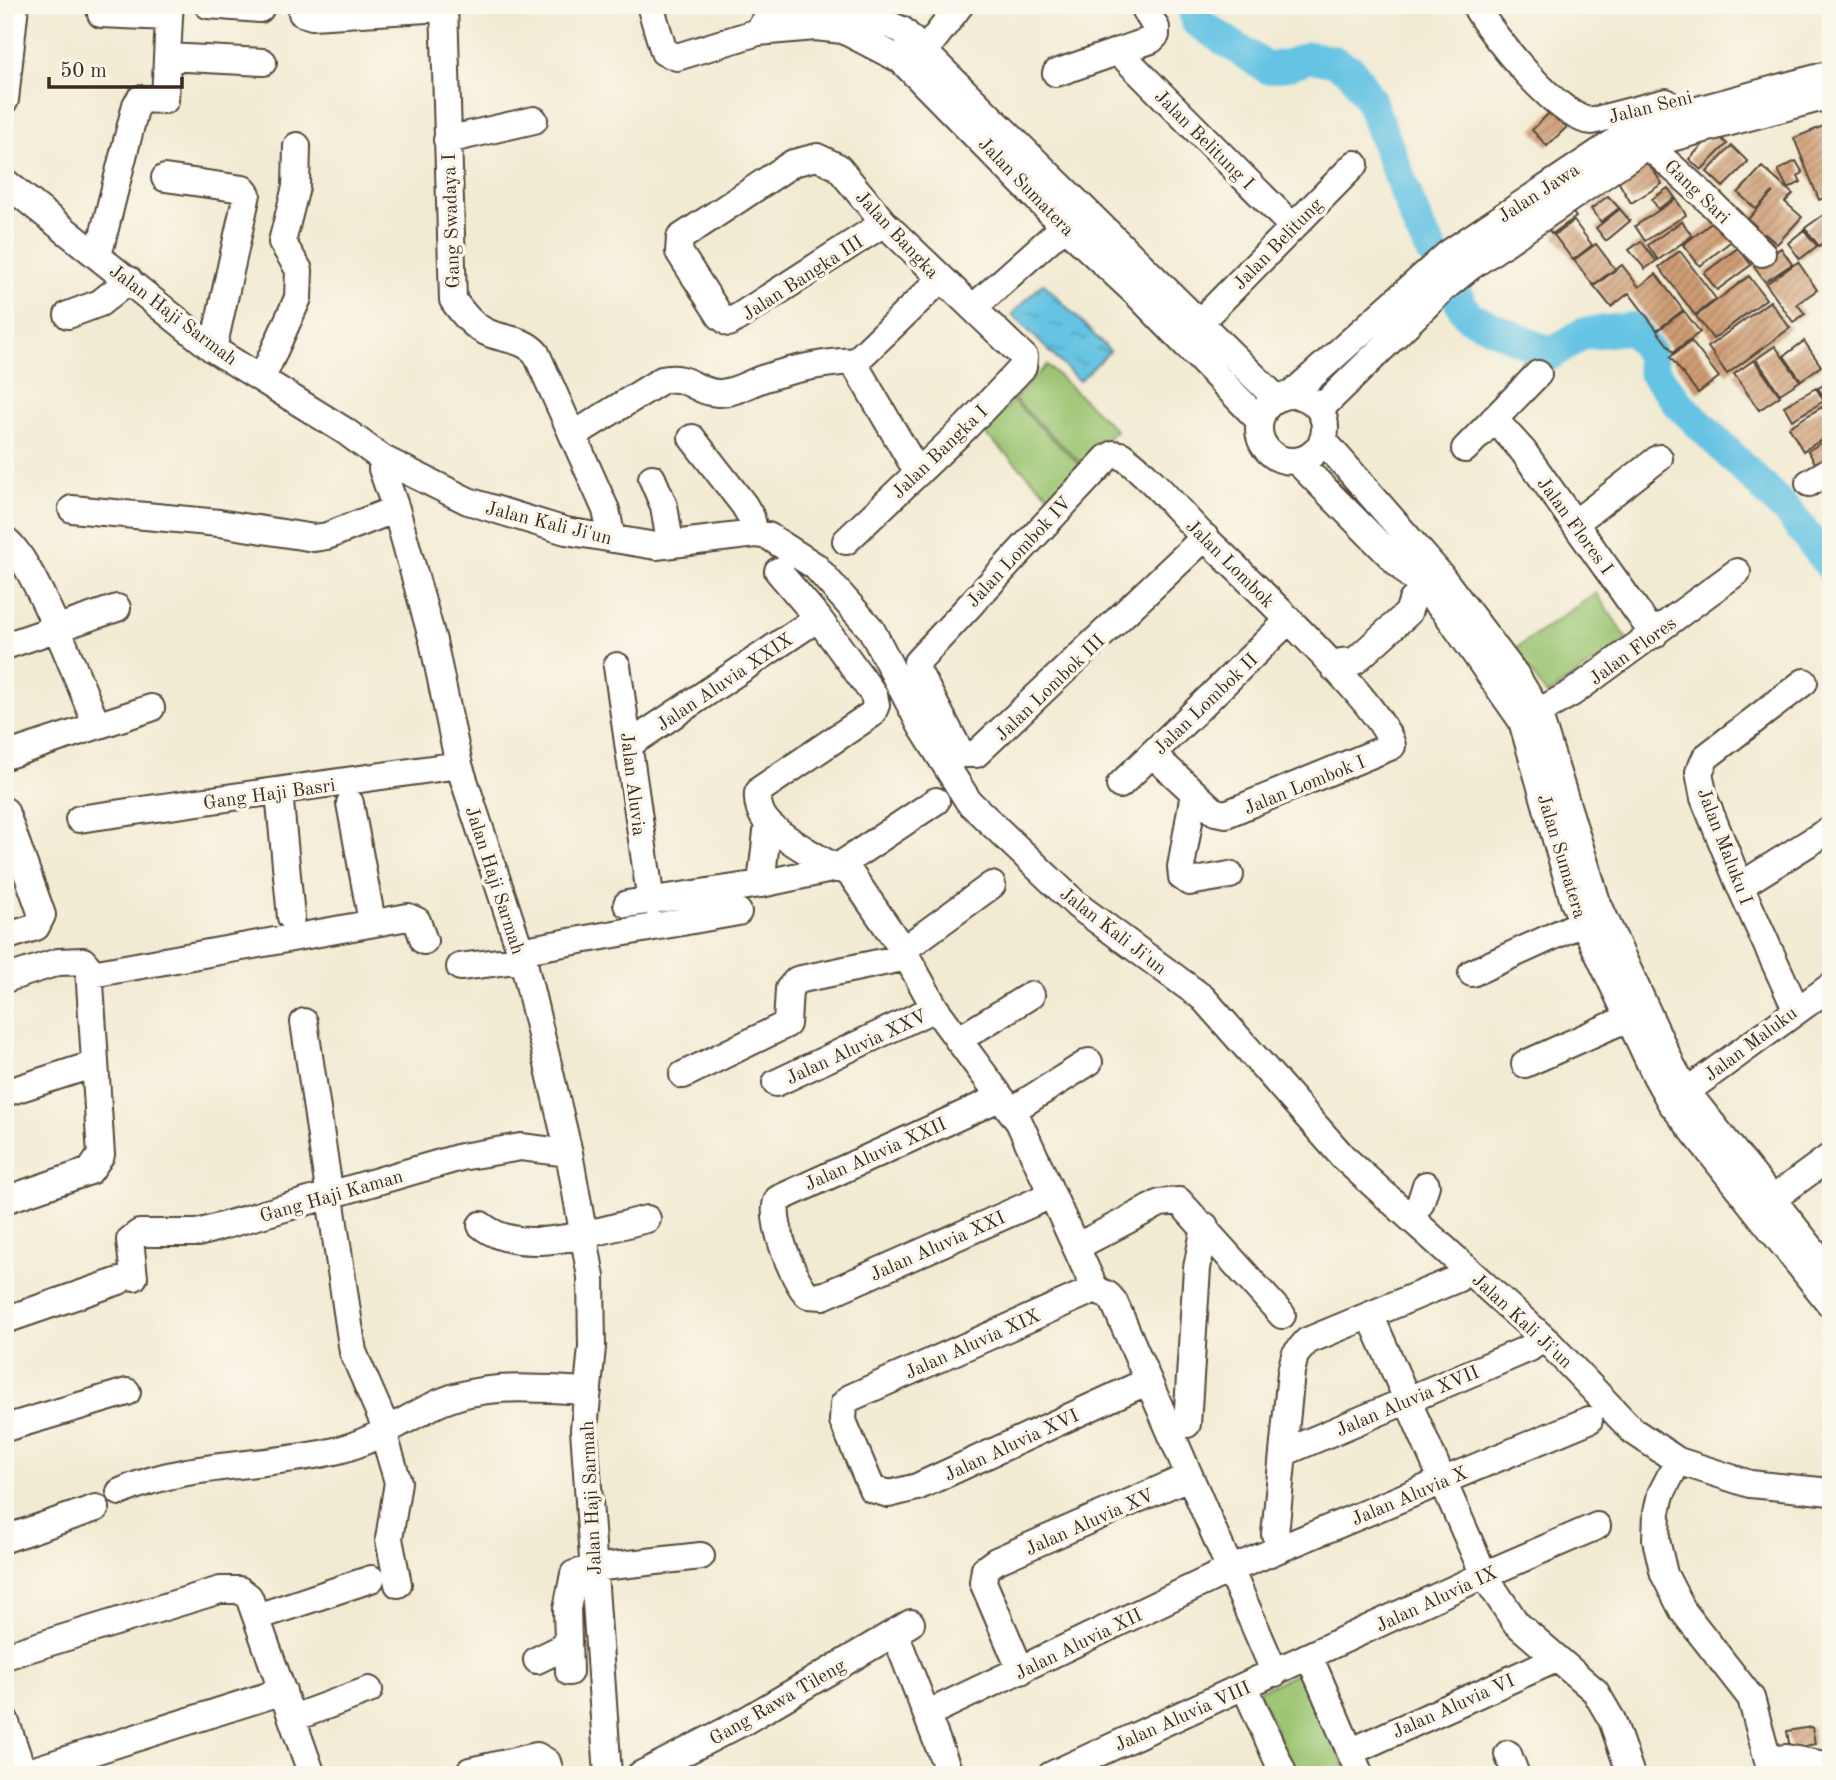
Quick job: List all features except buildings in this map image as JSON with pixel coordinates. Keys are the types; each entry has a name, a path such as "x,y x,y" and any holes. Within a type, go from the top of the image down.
{"street":[{"path":"5,100 15,5"},
{"path":"208,5 261,9"},
{"path":"301,5 302,13 312,16 443,7"},
{"name":"Jalan Sumatera","path":"650,5 664,52 670,56 677,57 775,16 794,27 843,30 918,60"},
{"name":"Jalan Sumatera","path":"827,5 845,7 902,30 918,60 1074,217 1139,296 1259,420"},
{"path":"918,60 960,5"},
{"path":"1056,73 1151,40 1156,34 1156,28 1143,5"},
{"name":"Jalan Seni","path":"1475,5 1505,49 1533,80 1585,121 1831,60"},
{"name":"Gang Swadaya I","path":"443,7 453,300 467,319 488,333 527,343 536,353 575,434 606,510 612,539"},
{"path":"98,256 136,105 140,99 165,100 169,11 101,14"},
{"name":"Jalan Belitung I","path":"1118,51 1292,226"},
{"path":"167,57 263,62"},
{"name":"Jalan Jawa","path":"1640,138 1648,123 1831,74"},
{"name":"Jalan Jawa","path":"1284,396 1464,257 1640,138 1831,95"},
{"path":"447,140 534,120"},
{"name":"Gang Sari","path":"1640,138 1762,253"},
{"path":"262,378 298,298 299,270 282,242 296,187 297,146"},
{"name":"Jalan Bangka","path":"677,244 680,238 793,163 808,158 825,159 838,167 884,223 1024,357"},
{"name":"Jalan Belitung","path":"1200,322 1355,164"},
{"path":"165,178 243,189 247,194 213,349"},
{"name":"Jalan Haji Sarmah","path":"5,182 213,349 262,378 383,459 382,469 433,641 459,765 521,955 569,1153 591,1277 593,1309 584,1429 608,1775"},
{"path":"974,307 1074,217"},
{"name":"Jalan Sumatera","path":"1074,217 1284,396"},
{"name":"Jalan Bangka III","path":"677,244 679,252 720,316 729,323 884,223"},
{"path":"575,434 662,380 674,377 688,380 707,391 721,394 768,377 856,361 941,279"},
{"path":"68,315 100,303 129,280"},
{"name":"Jalan Jawa","path":"1320,409 1435,280"},
{"name":"Jalan Bangka I","path":"846,541 1023,367 1024,357"},
{"path":"856,361 856,367 918,472"},
{"path":"1465,449 1538,374"},
{"path":"1284,396 1308,398 1320,409 1326,424 1323,440 1313,454 1297,461 1279,458 1264,447 1260,439 1259,420 1268,404 1284,396"},
{"name":"Jalan Flores I","path":"1493,419 1523,451 1654,635"},
{"path":"692,438 744,505 751,517 755,534"},
{"name":"Jalan Sumatera","path":"1323,440 1424,587"},
{"name":"Jalan Lombok IV","path":"916,662 1107,458 1118,454 1127,459"},
{"path":"1575,523 1659,458"},
{"name":"Jalan Kali Ji'un","path":"383,459 468,501 566,531 656,546 755,534 768,536 815,566 871,629 921,726 969,802 1078,906 1203,998 1343,1157 1551,1345 1633,1431 1678,1461 1750,1484 1831,1492"},
{"name":"Jalan Lombok","path":"1127,459 1289,621 1338,665 1378,720 1392,746"},
{"name":"Jalan Sumatera","path":"1297,461 1424,587 1530,717 1563,786 1597,902 1679,1097"},
{"path":"652,478 664,506 670,543"},
{"path":"72,509 219,523 314,538 327,536 396,509"},
{"name":"Jalan Lombok III","path":"916,662 958,748 965,754 976,754 1205,537"},
{"path":"5,540 18,552 57,629 97,726"},
{"path":"778,571 818,618 874,695 875,710 761,789 758,805 768,823 836,868 850,873 905,954 935,1008 1005,1105 1078,1246 1095,1289 1108,1295 1114,1302 1275,1673"},
{"name":"Jalan Flores","path":"1530,717 1572,693 1737,572"},
{"path":"1338,665 1344,649 1401,602 1424,587"},
{"path":"5,646 117,608"},
{"name":"Jalan Aluvia XXIX","path":"630,744 818,618"},
{"name":"Jalan Lombok II","path":"1120,785 1289,621"},
{"name":"Jalan Aluvia","path":"617,666 630,744 639,903 761,884"},
{"name":"Jalan Maluku I","path":"1796,1009 1740,886 1704,797 1699,767 1706,757 1804,682"},
{"path":"5,756 151,708"},
{"name":"Jalan Sumatera","path":"1530,717 1582,923 1628,1018 1679,1097 1763,1206 1831,1305"},
{"name":"Jalan Lombok I","path":"1152,754 1214,812 1233,813 1384,752 1392,746"},
{"name":"Gang Haji Basri","path":"79,819 459,765"},
{"path":"279,792 291,917"},
{"path":"1194,793 1181,867 1182,877 1189,881 1230,875"},
{"path":"768,823 761,884 836,868 936,801"},
{"path":"350,803 372,922"},
{"path":"5,811 41,909 36,927 5,937"},
{"path":"1740,886 1831,829"},
{"path":"683,1075 787,1024 789,989 797,980 905,954 992,886"},
{"path":"460,967 738,912"},
{"path":"92,974 372,922 414,918 424,942"},
{"path":"1472,973 1582,923"},
{"path":"5,979 77,959 87,964 92,974 101,1155 90,1171 5,1200"},
{"name":"Jalan Maluku","path":"1679,1097 1831,986"},
{"path":"958,1040 1031,995"},
{"name":"Jalan Aluvia XXV","path":"776,1083 935,1008"},
{"path":"1525,1064 1628,1018"},
{"path":"304,1022 353,1352 385,1431 398,1482 389,1539 398,1584"},
{"path":"1005,1105 1090,1062"},
{"path":"5,1093 95,1064"},
{"name":"Jalan Aluvia XXII","path":"823,1296 808,1295 803,1290 777,1226 774,1206 786,1193 1005,1105"},
{"name":"Gang Haji Kaman","path":"5,1320 127,1279 130,1240 139,1233 198,1233 483,1153 521,1147 569,1153"},
{"path":"1763,1206 1831,1156"},
{"path":"1409,1215 1420,1204 1426,1185"},
{"name":"Jalan Aluvia XXI","path":"823,1296 1051,1195"},
{"path":"1078,1246 1160,1203 1179,1201 1205,1226 1282,1315"},
{"name":"Jalan Sumatera","path":"1763,1206 1831,1273"},
{"path":"481,1225 494,1236 526,1240 568,1238 647,1219"},
{"path":"1187,1424 1196,1279 1205,1226"},
{"path":"1275,1534 1294,1355 1307,1341 1371,1317 1457,1279"},
{"name":"Jalan Aluvia XIX","path":"872,1489 843,1421 844,1404 850,1398 1095,1289"},
{"path":"1371,1317 1484,1575 1516,1623 1595,1691 1612,1720 1631,1775"},
{"name":"Jalan Aluvia XVII","path":"1283,1453 1530,1348"},
{"name":"Jalan Aluvia XVI","path":"872,1489 890,1494 917,1487 1148,1381"},
{"path":"120,1492 140,1483 195,1470 340,1450 442,1402 472,1392 500,1387 588,1391"},
{"path":"5,1428 127,1392"},
{"name":"Jalan Aluvia X","path":"1229,1570 1589,1420"},
{"path":"1678,1461 1661,1494 1657,1512 1656,1540 1664,1574 1683,1611 1751,1698 1770,1767 1786,1758 1831,1766"},
{"name":"Jalan Aluvia XV","path":"1021,1671 983,1582 982,1574 989,1565 1188,1477"},
{"path":"5,1539 96,1508"},
{"name":"Jalan Aluvia IX","path":"1275,1673 1484,1575 1597,1526"},
{"path":"537,1660 567,1659 573,1577 593,1568 701,1556"},
{"name":"Jalan Aluvia XII","path":"927,1714 1229,1570"},
{"path":"257,1617 371,1579"},
{"path":"5,1656 220,1590 240,1590 249,1597 257,1617 312,1775"},
{"name":"Gang Rawa Tileng","path":"640,1775 906,1634 927,1714"},
{"path":"1310,1658 1355,1763"},
{"name":"Jalan Aluvia VI","path":"1355,1763 1556,1659"},
{"name":"Jalan Aluvia VIII","path":"1051,1775 1275,1673"},
{"path":"1245,1686 1284,1775"},
{"path":"293,1718 369,1690"},
{"path":"5,1720 22,1774 282,1691"},
{"path":"927,1714 950,1775"},
{"path":"470,1771 537,1756 547,1762 551,1775"}],"green space":[{"path":"1047,365 1116,430 1083,465 1014,399"},
{"path":"1013,401 1081,466 1051,497 983,432"},
{"path":"1596,593 1628,640 1547,695 1515,649"},
{"path":"1303,1671 1349,1775 1295,1775 1258,1691"}],"water":[{"path":"1043,283 1110,351 1079,381 1012,314"}],"waterway":[{"path":"1192,5 1197,22 1267,68 1288,65 1310,57 1333,61 1352,71 1370,100 1419,228 1468,316 1551,354 1582,334 1633,328 1650,353 1653,371 1679,404 1789,513 1831,567"}]}
